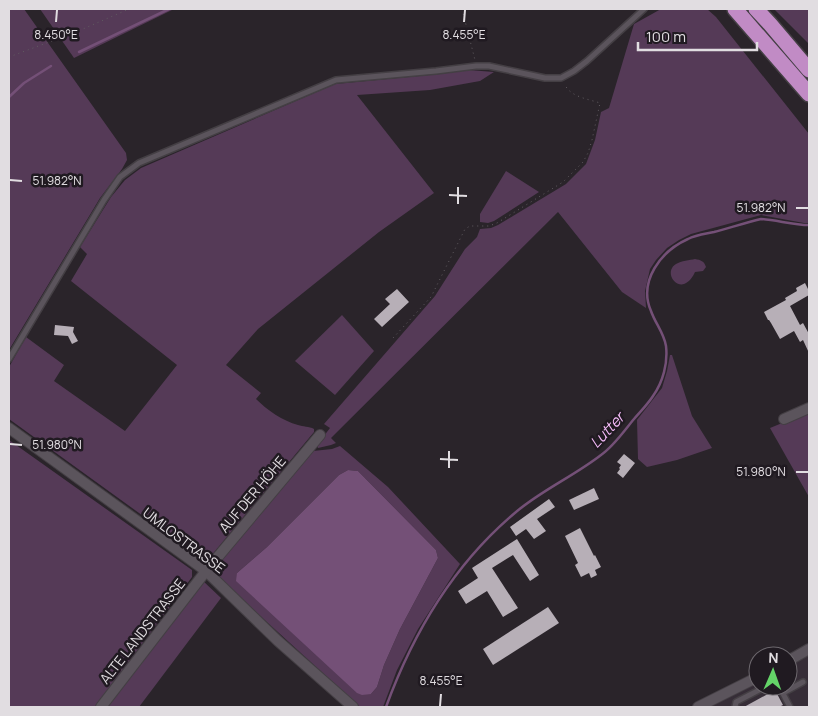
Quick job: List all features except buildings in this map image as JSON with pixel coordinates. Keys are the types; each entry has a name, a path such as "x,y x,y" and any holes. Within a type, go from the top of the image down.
{"highway":[{"path":"735,9 809,94"},
{"path":"756,9 809,70"}],"street":[{"path":"784,419 809,408"},
{"name":"UMLOSTRASSE","path":"9,428 206,571 278,641 353,707"},
{"name":"AUF DER HÖHE","path":"206,571 320,435"},
{"name":"ALTE LANDSTRASSE","path":"101,707 206,571"},
{"path":"698,707 748,682"}],"lane":[{"path":"9,359 104,200 120,177 139,163 336,80 476,66 489,66 545,78 561,78 587,62 644,9"},
{"path":"798,685 803,682"},
{"path":"735,707 736,702 748,696 743,685"}],"path":[{"path":"9,56 76,32 129,9"},
{"path":"462,9 476,66"},
{"path":"393,338 431,297 465,229 470,226 489,226 497,223 563,182 583,162 592,140 600,103 572,93 567,89 561,78"}],"shaded area":[{"path":"9,9 24,9 126,153 127,160 100,198 9,350"},
{"path":"40,9 174,9 74,58"},
{"path":"661,9 707,9 716,17 809,134 809,223 761,215 691,234 679,240 667,248 650,269 645,291 646,308 622,292 558,212 331,438 336,443 318,448 317,445 330,428 324,424 435,296 465,249 477,237 480,229 498,225 566,184 586,164 595,140 601,112 609,108 634,24"},
{"path":"774,9 809,9 809,44"},
{"path":"469,70 494,72 480,81 430,90 357,95 434,193 379,232 258,329 226,365 261,393 256,399 270,411 292,423 312,428 314,432 206,562 9,419 9,367 26,337 64,365 54,381 125,431 177,365 71,281 87,254 80,247 111,197 125,180 141,168 335,84"},
{"path":"506,171 539,192 494,221 488,223 480,222 480,214"},
{"path":"695,259 701,260 704,263 706,267 703,271 695,272 690,280 684,284 675,282 672,278 672,268 678,263"},
{"path":"342,315 374,351 335,395 295,361"},
{"path":"670,355 672,355 692,416 712,448 677,460 647,467 638,459 637,420 662,388"},
{"path":"809,412 809,497 770,428"},
{"path":"9,440 192,570 192,577 95,707 9,707"},
{"path":"340,446 388,487 460,564 418,629 397,670 383,707 360,707 211,571 313,451","holes":["348,470 358,471 436,550 438,558 400,629 384,665 377,687 371,694 237,573 267,547 339,475"]},
{"path":"348,470 358,471 436,550 438,558 400,629 384,665 377,687 371,694 362,695 357,693 236,581 237,573 267,547 339,475"},
{"path":"202,580 221,598 139,707 106,707"},
{"path":"809,653 809,707 706,707 748,685 748,696 798,696 798,659"}],"waterway":[{"path":"79,52 169,9"},
{"path":"9,97 24,83 51,66"},
{"name":"Lutter","path":"386,707 409,652 423,626 438,601 474,554 494,532 526,504 591,463 615,443 657,391 665,366 666,346 651,311 648,289 654,268 661,259 678,244 691,238 761,219 809,225"}]}
